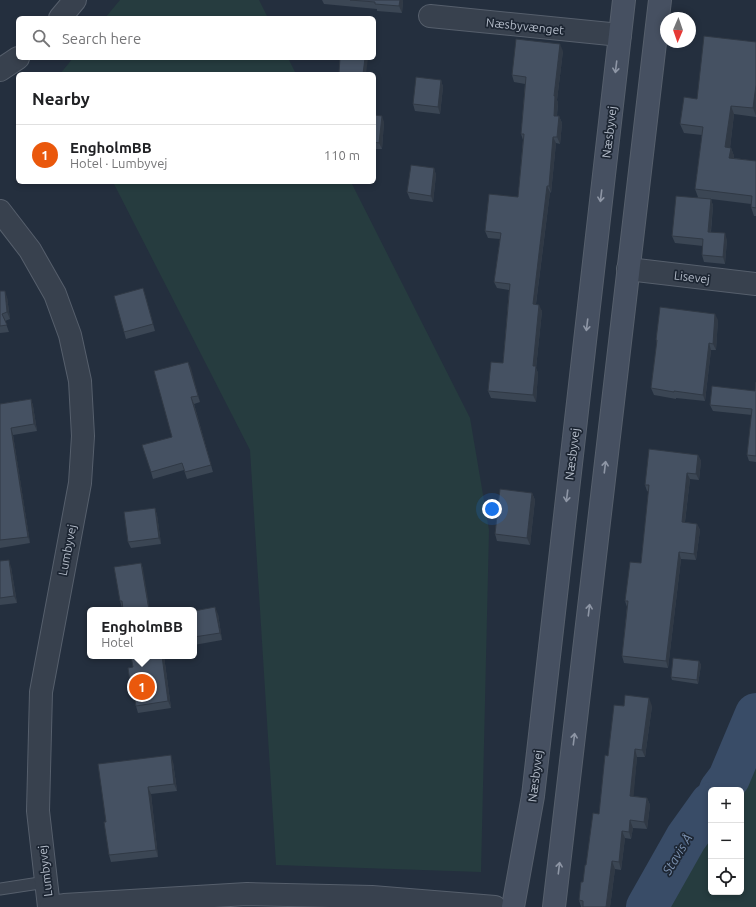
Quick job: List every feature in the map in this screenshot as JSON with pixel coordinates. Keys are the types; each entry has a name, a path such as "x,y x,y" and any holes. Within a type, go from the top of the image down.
{"main road":[{"name":"Næsbyvej","path":"513,907 533,796 624,0"},
{"path":"554,907 660,0"}],"street":[{"path":"62,16 75,0"},
{"name":"Næsbyvænget","path":"430,16 620,35"},
{"path":"0,70 16,59"},
{"name":"Lumbyvej","path":"0,211 30,250 55,294 70,336 80,381 83,436 80,483 41,692 38,811 50,907 247,894 372,897 495,907"},
{"name":"Lisevej","path":"628,270 756,284"}],"lane":[{"path":"0,889 46,882"}],"green space":[{"path":"120,0 259,0 267,16 107,16"},
{"path":"71,60 289,60 295,72 62,72"},
{"path":"114,184 352,184 470,418 489,530 481,872 276,865 250,450"},
{"path":"756,714 756,907 647,907 686,838 708,807 708,895 744,895 744,787 722,787 729,778"}],"building":[{"path":"350,0 400,0 399,6"},
{"path":"704,36 756,42 756,85 753,108 731,106 725,147 731,148 729,158 756,161 756,208 751,207 752,196 695,189 703,127 680,124 684,97 697,99"},
{"path":"516,39 560,44 554,96 554,116 559,116 557,137 553,137 549,186 547,186 533,304 539,305 533,366 536,366 533,395 488,391 491,362 503,363 510,284 494,282 501,233 485,231 489,194 518,197 524,134 521,134 526,77 512,75"},
{"path":"340,60 365,60 363,72 339,72"},
{"path":"416,77 441,80 438,107 413,104"},
{"path":"376,115 382,116 379,143 376,142"},
{"path":"411,165 434,168 431,196 407,192"},
{"path":"676,196 711,199 708,232 725,233 723,257 702,255 703,239 672,236"},
{"path":"143,288 153,324 124,332 114,296"},
{"path":"0,291 5,291 7,312 2,314 7,325 0,326"},
{"path":"660,307 715,314 713,344 709,343 703,395 651,388"},
{"path":"188,362 198,396 191,397 211,465 185,472 182,463 151,472 142,445 172,437 154,371"},
{"path":"756,382 756,456 747,455 752,409 710,405 712,386 755,391"},
{"path":"31,399 34,424 11,428 28,537 0,540 0,404"},
{"path":"649,449 698,455 696,474 687,473 682,522 697,524 694,554 679,552 666,661 622,656 628,601 625,601 630,562 641,563 649,485 645,485"},
{"path":"500,489 532,493 527,538 495,534"},
{"path":"155,508 159,538 128,542 124,512"},
{"path":"9,560 14,596 0,598 0,561"},
{"path":"141,563 148,607 123,607 122,601 120,601 114,567"},
{"path":"215,607 220,633 197,637 197,610"},
{"path":"673,658 699,661 697,680 671,677"},
{"path":"132,659 162,659 168,701 136,706 128,668 133,667"},
{"path":"625,695 649,698 642,750 635,749 630,796 647,798 644,822 630,820 629,832 622,831 619,862 612,861 606,907 583,907 583,901 579,900 581,882 583,882 586,865 593,813 599,814 605,755 608,756 614,705 624,706"},
{"path":"171,755 174,784 148,787 156,850 109,855 98,764"}],"waterway":[{"name":"Stavis Å","path":"722,787 729,778 756,714"},
{"name":"Stavis Å","path":"647,907 686,838 708,807"}],"place":[{"name":"EngholmBB","path":"142,687"}]}
